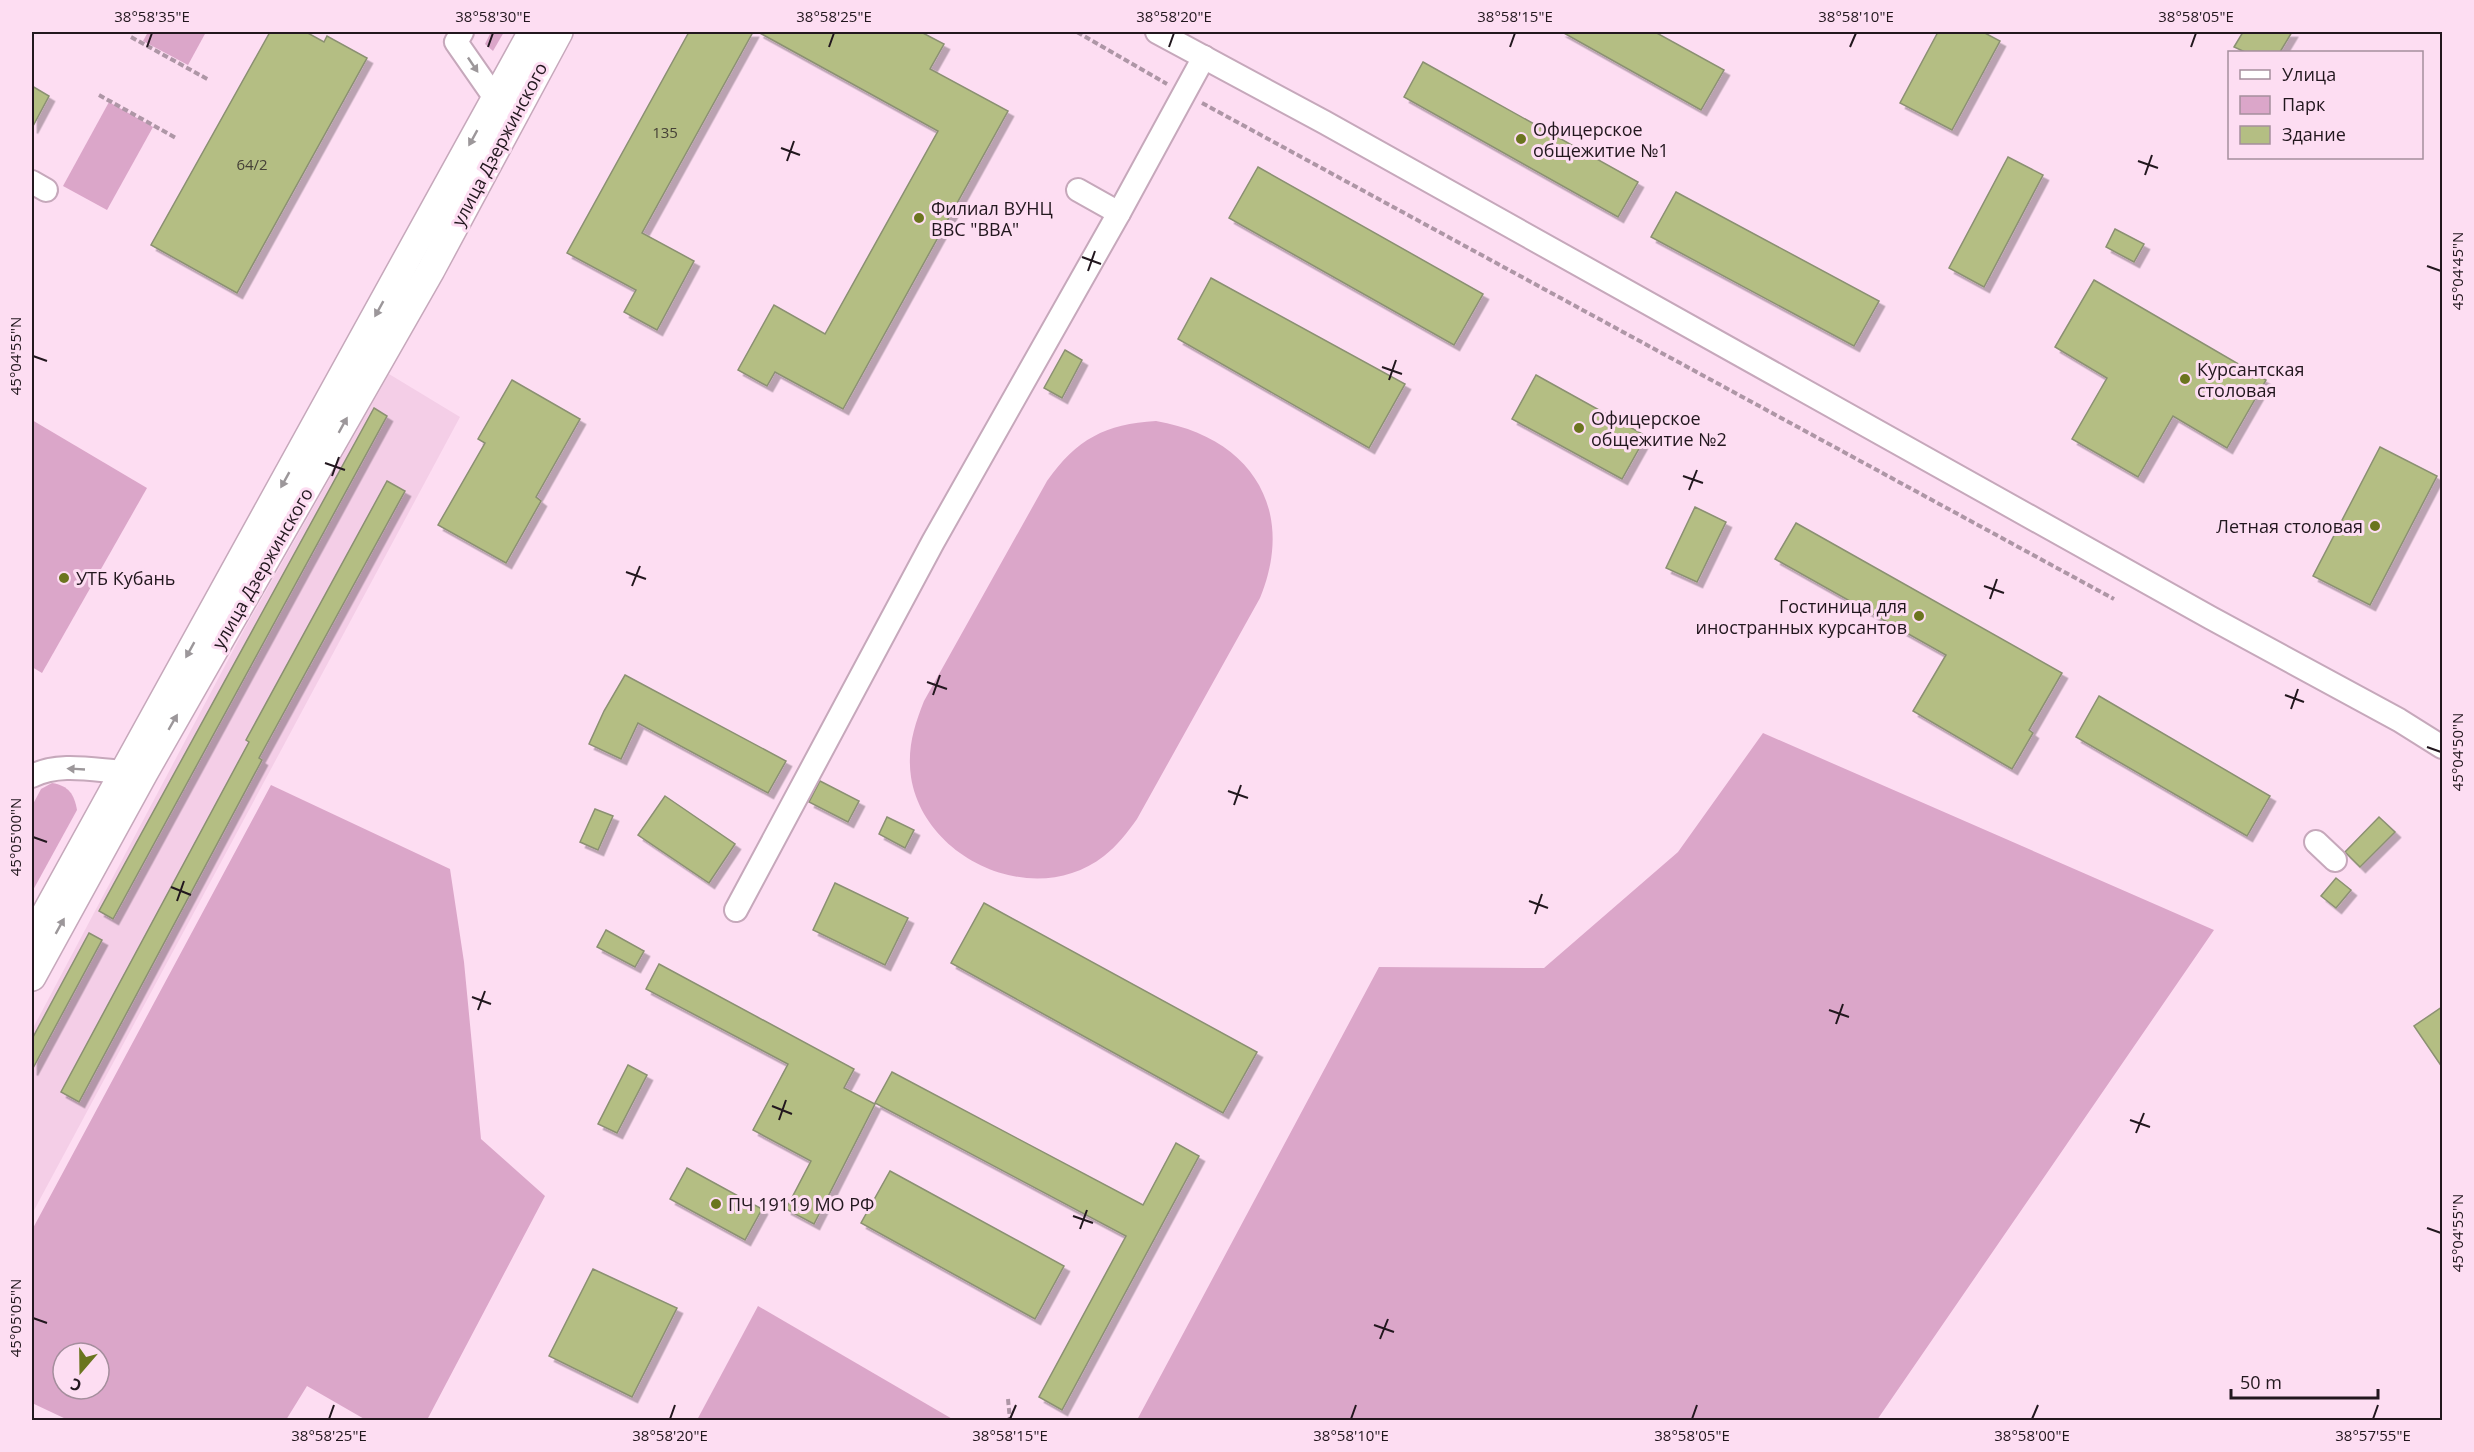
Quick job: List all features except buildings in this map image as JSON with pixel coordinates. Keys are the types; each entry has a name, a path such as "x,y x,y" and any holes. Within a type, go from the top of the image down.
{"main road":[{"name":"улица Дзержинского","path":"32,938 532,32"},
{"name":"улица Дзержинского","path":"32,977 144,772 431,270 559,32"}],"street":[{"path":"462,32 456,42 495,98"},
{"path":"1157,32 1324,122 2211,618 2399,720 2442,747"},
{"path":"736,910 933,542 1119,213 1203,57"},
{"path":"1078,190 1119,213"},
{"path":"407,258 431,270"},
{"path":"32,776 44,770 67,768 123,772"},
{"path":"2316,842 2335,860"}],"path":[{"path":"1077,32 1184,93 2114,599"},
{"path":"131,37 209,80"},
{"path":"99,95 176,138"},
{"path":"1008,1399 1010,1420"}],"shaded area":[{"path":"389,374 460,417 32,1214 32,1030 245,628"}],"green space":[{"path":"148,32 206,32 188,65 143,41"},
{"path":"491,32 504,32 493,51 485,44"},
{"path":"109,102 153,127 107,210 63,186"},
{"name":"УТБ Кубань","path":"32,420 147,488 42,673 32,667"},
{"path":"1156,421 1189,430 1217,443 1240,460 1257,482 1268,507 1273,535 1270,565 1260,598 1137,819 1113,848 1104,856 1076,872 1047,878 1016,877 986,868 960,853 937,832 920,806 911,777 910,757 912,738 920,710 1047,481 1058,466 1081,444 1107,430"},
{"path":"1763,733 2214,930 1877,1420 1137,1420 1379,967 1544,968 1678,852"},
{"path":"52,783 63,786 70,792 77,810 32,892 32,806 41,789"},
{"path":"271,785 450,869 464,962 481,1139 545,1196 427,1420 366,1420 307,1386 286,1420 68,1420 32,1403 32,1230"},
{"path":"758,1306 954,1420 697,1420"}],"place":[{"name":"Офицерское общежитие №1","path":"1521,139"},
{"name":"Филиал ВУНЦ ВВС \"ВВА\"","path":"919,218"},
{"name":"Курсантская столовая","path":"2185,379"},
{"name":"Офицерское общежитие №2","path":"1579,428"},
{"name":"Летная столовая","path":"2375,526"},
{"name":"УТБ Кубань","path":"64,578"},
{"name":"Гостиница для иностранных курсантов","path":"1919,616"},
{"name":"ПЧ 19119 МО РФ","path":"716,1204"}]}
